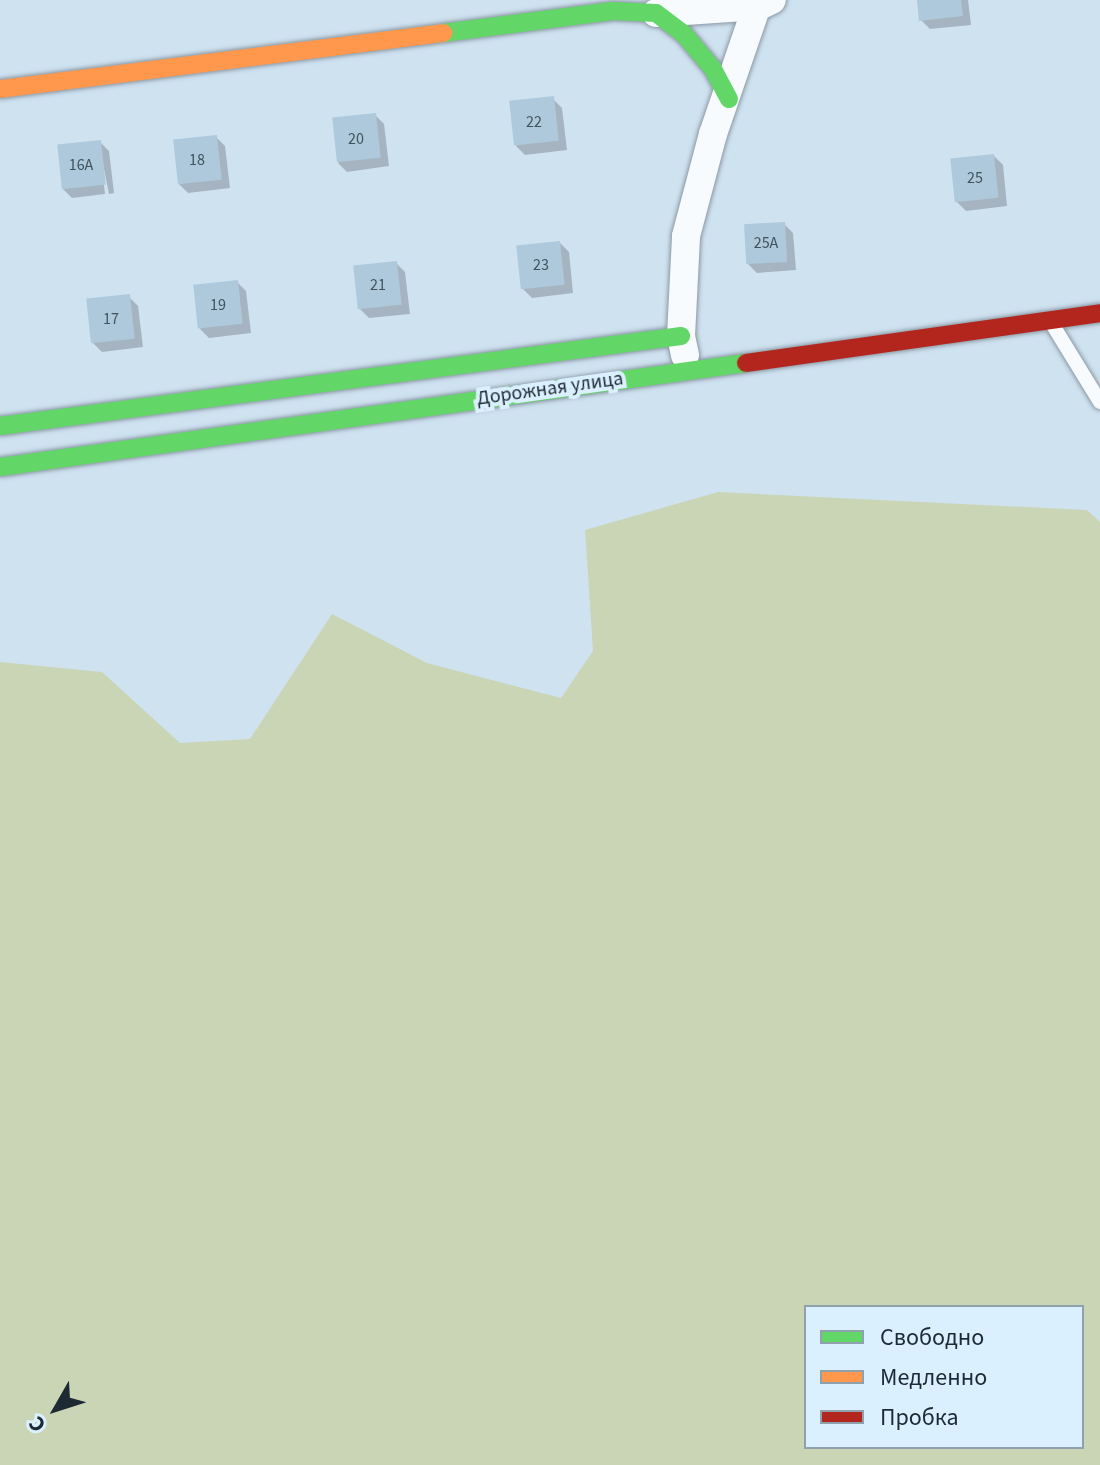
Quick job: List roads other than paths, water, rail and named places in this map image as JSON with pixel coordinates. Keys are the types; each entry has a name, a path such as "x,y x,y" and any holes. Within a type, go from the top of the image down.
{"street":[{"path":"0,89 613,11 656,13 763,2 729,99 713,134 686,236 681,336 688,370"},
{"path":"656,13 703,57 729,99"},
{"name":"Дорожная улица","path":"0,467 1100,313"},
{"path":"0,426 487,358 681,336"},
{"path":"487,358 498,396"},
{"path":"76,416 86,455"}],"lane":[{"path":"1049,319 1100,402"}]}
